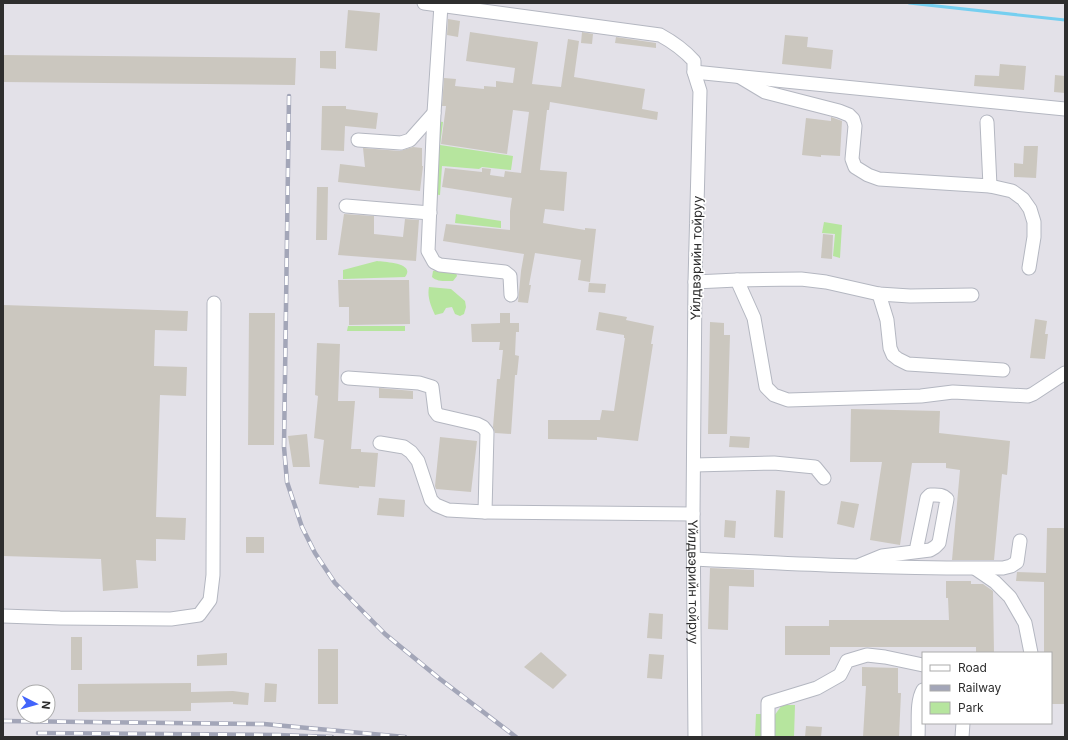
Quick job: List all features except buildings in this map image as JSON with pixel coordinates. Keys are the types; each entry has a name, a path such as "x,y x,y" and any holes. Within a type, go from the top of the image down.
{"lane":[{"name":"Үйлдвэрийн тойруу","path":"424,3 660,35 685,51 694,60 694,72 700,91 693,514 695,737"},
{"path":"441,5 434,113 428,251 434,262 440,265 505,272 510,276 511,294"},
{"path":"694,72 1065,108"},
{"path":"740,77 765,92 839,111 849,115 853,119 855,126 852,159 855,167 868,175 879,179 990,186 1012,191 1023,199 1030,209 1034,222 1034,237 1029,268"},
{"path":"358,140 401,143 410,140 434,113"},
{"path":"987,122 990,186"},
{"path":"346,206 430,213"},
{"path":"696,282 801,279 826,282 879,294 910,296 972,295"},
{"path":"737,280 754,318 766,387 774,395 788,400 921,396 953,392 1028,396 1065,373"},
{"path":"879,294 887,320 890,348 893,355 898,359 908,364 1003,370"},
{"path":"3,616 171,619 199,615 210,600 213,575 214,303"},
{"path":"348,378 419,383 432,387 435,411 438,415 477,424 483,427 487,432 485,512"},
{"path":"380,443 404,447 411,452 418,461 431,500 436,505 448,510 485,512 693,514"},
{"path":"694,465 774,462 815,467 824,478"},
{"path":"694,559 857,567 926,569 1003,568 1011,566 1017,562 1020,541"},
{"path":"857,567 882,556 916,551"},
{"path":"976,569 995,582 1010,597 1026,623 1031,652"},
{"path":"768,737 768,703 817,688 840,674 847,661 867,655 922,665"},
{"path":"918,737 918,711 922,692"},
{"path":"962,737 963,724"}],"shaded area":[{"path":"3,3 1065,3 1065,737 3,737"}],"green space":[{"path":"436,121 443,122 440,145 513,156 511,170 482,167 479,169 442,166 440,195 432,194"},
{"path":"456,214 501,221 501,228 455,223"},
{"path":"824,222 842,225 840,258 833,256 835,234 822,233"},
{"path":"377,261 403,266 407,272 405,277 343,279 343,270"},
{"path":"450,266 455,269 457,276 453,281 439,280 432,277 433,271"},
{"path":"429,287 451,289 465,301 466,307 464,314 460,316 455,314 452,307 446,308 443,313 435,315 429,298"},
{"path":"348,326 405,326 405,331 347,331"},
{"path":"782,705 795,705 794,737 774,737 774,716"},
{"path":"756,714 765,714 765,737 755,737"}],"waterway":[{"path":"909,3 1065,20"}],"railway":[{"path":"289,96 284,447 287,482 302,527 315,553 335,583 385,634 440,679 516,737"},
{"path":"3,721 264,724 405,737"},
{"path":"38,733 278,735 332,737"}]}
